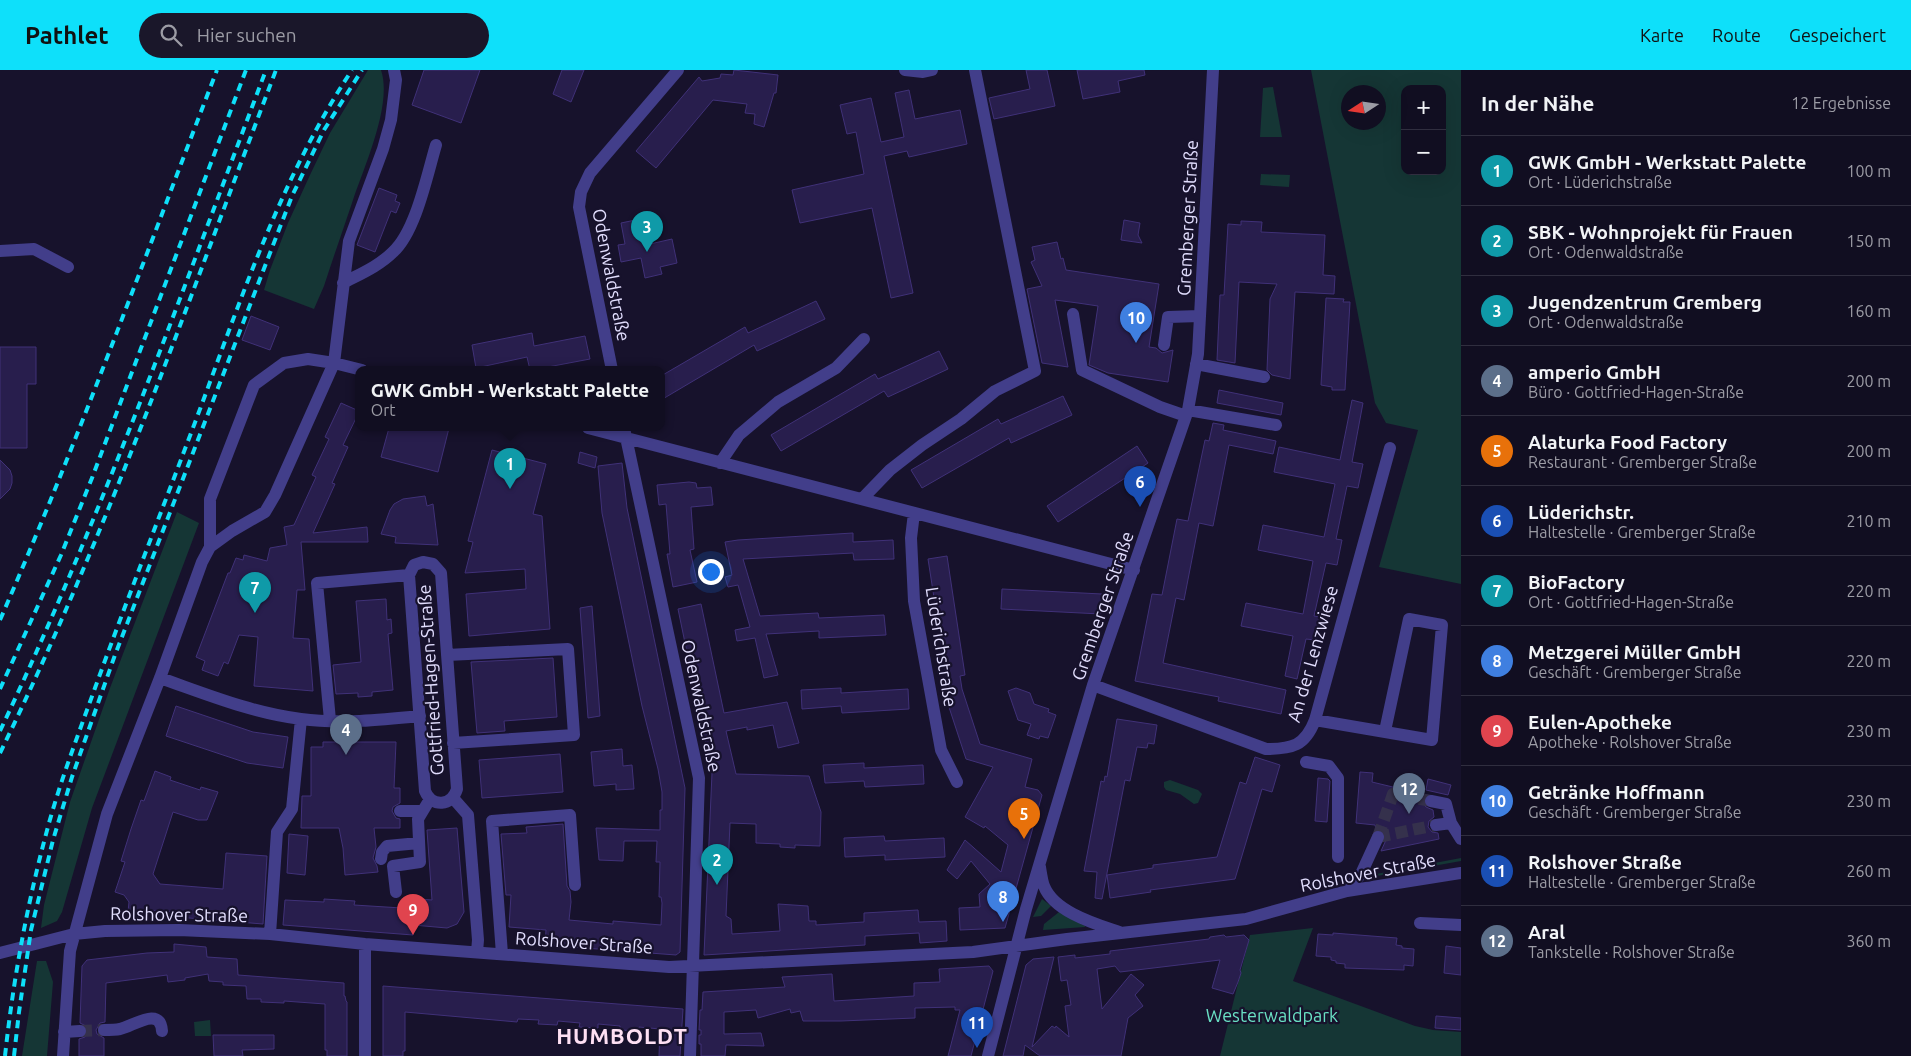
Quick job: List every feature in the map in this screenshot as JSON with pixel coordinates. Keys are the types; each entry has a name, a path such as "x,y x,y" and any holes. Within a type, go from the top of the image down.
{"street":[{"path":"63,1056 68,967 74,934 107,814 160,678 202,562 210,547 232,531 265,512 275,495 334,363 348,241 383,149 391,120 396,80 394,70"},
{"name":"Odenwaldstraße","path":"611,366 579,207 581,192 590,173 678,70"},
{"path":"905,70 923,72 932,70"},
{"path":"862,500 890,470 922,445 961,420 995,391 1035,371 974,70"},
{"name":"Gremberger Straße","path":"988,1056 1039,864 1094,685 1187,413 1196,364 1200,316 1213,70"},
{"path":"344,283 383,261 402,242 413,219 436,144"},
{"path":"0,251 34,249 68,267"},
{"path":"1073,314 1082,370 1160,407 1187,413 1276,425"},
{"path":"1164,345 1168,317 1200,316"},
{"path":"720,463 745,429 778,402 836,368 864,340"},
{"path":"210,547 210,499 254,385 284,362 308,359 355,368"},
{"path":"1196,364 1264,377"},
{"path":"610,431 625,433 720,463 1134,570"},
{"name":"Odenwaldstraße","path":"625,433 699,778 690,1056"},
{"name":"An der Lenzwiese","path":"1094,685 1266,749 1286,749 1302,742 1310,732 1315,720 1390,448"},
{"name":"Lüderichstraße","path":"914,513 911,538 914,601 941,750 957,782"},
{"name":"Gottfried-Hagen-Straße","path":"423,562 433,564 441,573 447,655 457,789 453,798 444,803 439,803 430,799 425,791 409,575 414,565 423,562"},
{"path":"330,720 317,583 409,575"},
{"path":"1315,720 1432,740 1442,625 1409,619 1385,731"},
{"path":"447,655 568,648 574,734 453,743"},
{"name":"Gottfried-Hagen-Straße","path":"160,678 236,705 300,719 359,722 420,716"},
{"path":"270,934 277,832 292,809 300,719"},
{"path":"1306,762 1329,766 1338,778 1338,857"},
{"path":"453,798 468,814 478,940 477,952"},
{"path":"396,892 393,866 420,862 418,819 430,799"},
{"path":"1431,801 1446,804 1451,823 1461,839"},
{"path":"400,811 422,812"},
{"path":"502,954 492,821 570,815 575,884"},
{"path":"1436,825 1451,823"},
{"path":"1347,891 1361,874 1378,837"},
{"path":"381,859 382,852 387,846 419,843"},
{"path":"1039,864 1044,886 1058,904 1070,913 1122,933"},
{"name":"Rolshover Straße","path":"0,953 74,934 105,931 180,930 270,934 364,944 668,967 973,952 1246,919 1347,891 1461,873"},
{"path":"1420,924 1461,925"},
{"path":"364,944 365,1056"},
{"path":"104,1030 121,1029 151,1018 157,1019 162,1031"},
{"path":"64,1032 80,1031"}],"green space":[{"path":"368,70 381,70 384,84 380,118 324,286 314,309 264,290 288,223 310,175 330,133"},
{"path":"1311,70 1461,70 1461,584 1379,567 1418,430 1386,423 1375,403"},
{"path":"1273,87 1282,137 1260,137 1263,88"},
{"path":"1261,174 1290,175 1289,187 1260,185"},
{"path":"177,512 199,523 92,808 62,912 57,921 41,928 44,905 70,802 110,688"},
{"path":"1170,780 1198,790 1202,794 1198,803 1194,804 1180,794 1166,790 1164,782"},
{"path":"1461,858 1461,861 1377,876 1376,874"},
{"path":"1042,899 1051,906 1041,916 1033,917"},
{"path":"1059,912 1085,927 1043,930 1044,924"},
{"name":"Westerwaldpark","path":"1313,928 1293,981 1415,1026 1433,1030 1461,1032 1461,1056 1220,1056 1250,935"},
{"path":"37,961 46,961 53,982 47,1056 22,1056"},
{"path":"210,1020 211,1036 195,1036 194,1022"}],"building":[{"path":"424,70 480,70 461,123 412,105"},
{"path":"562,70 584,70 571,102 553,94"},
{"path":"734,70 778,75 776,93 774,93 764,127 754,124 755,114 745,113 747,104 713,100 656,168 636,151 699,77 702,81 720,78 721,74 733,75"},
{"path":"1026,70 1047,70 1055,106 994,119 989,98 1030,89"},
{"path":"1077,70 1144,70 1145,75 1118,81 1120,92 1083,99"},
{"path":"909,90 915,119 960,110 967,144 909,157 907,151 884,156 913,293 891,298 872,208 800,223 792,190 864,174 856,132 847,134 840,105 871,98 881,142 904,137 895,93"},
{"path":"379,188 397,195 395,201 400,203 396,213 391,211 375,252 357,245"},
{"path":"645,218 650,244 672,239 677,263 660,267 662,274 645,278 641,258 621,262 618,245 625,244 621,223"},
{"path":"1124,220 1140,223 1138,235 1142,243 1121,240"},
{"path":"1241,221 1262,222 1261,232 1325,235 1323,275 1335,276 1334,294 1295,292 1290,379 1272,375 1267,370 1270,299 1277,284 1239,282 1235,363 1217,360 1220,295 1224,295 1228,224 1241,225"},
{"path":"1057,242 1066,270 1159,284 1149,347 1156,348 1162,353 1173,350 1168,382 1108,373 1089,365 1098,306 1055,300 1068,367 1042,363 1027,289 1042,286 1031,262 1035,260 1032,247"},
{"path":"1326,298 1344,299 1343,302 1350,302 1345,390 1332,390 1332,387 1321,385"},
{"path":"816,301 825,319 757,351 754,345 665,398 665,374 745,327 748,333"},
{"path":"251,316 279,327 270,350 242,340"},
{"path":"532,333 534,346 585,336 590,359 552,366 529,366 527,357 485,366 476,366 472,345"},
{"path":"0,347 36,347 36,384 27,384 27,448 0,448"},
{"path":"939,351 948,369 888,397 884,391 781,451 771,435 875,374 878,379"},
{"path":"1219,390 1283,403 1281,415 1217,403"},
{"path":"1063,396 1072,415 1011,443 1009,438 922,488 911,470 998,419 1001,424"},
{"path":"1352,400 1363,403 1352,462 1363,464 1358,488 1347,486 1336,539 1342,540 1337,565 1326,563 1314,616 1320,617 1315,640 1306,639 1297,679 1285,676 1293,636 1241,626 1246,603 1303,614 1313,561 1258,550 1263,525 1324,537 1335,484 1274,472 1279,447 1340,460"},
{"path":"341,403 355,409 355,420 343,445 348,447 332,483 335,484 313,533 367,527 368,542 301,542 305,590 297,590 293,638 309,639 313,691 254,686 258,637 239,635 228,664 224,662 218,676 202,670 205,661 196,657 228,573 230,573 236,558 243,560 244,555 267,561 270,548 287,545 284,527 294,525 316,477 312,475 329,439 325,437"},
{"path":"1213,423 1224,425 1223,430 1276,441 1273,454 1229,445 1213,526 1199,523 1184,600 1176,598 1163,663 1286,690 1281,714 1218,701 1219,697 1135,681 1152,594 1162,595 1177,519 1188,521 1205,440 1209,441"},
{"path":"388,431 448,431 438,472 381,457"},
{"path":"1137,446 1148,463 1058,522 1047,506"},
{"path":"492,450 546,464 533,514 542,516 550,629 469,636 466,594 526,589 525,569 465,573 473,542 468,541"},
{"path":"580,452 597,457 595,468 578,463"},
{"path":"0,460 10,470 12,483 10,489 0,499"},
{"path":"622,463 627,508 685,788 680,952 676,955 545,945 546,930 509,927 511,895 506,895 501,834 527,833 526,827 563,824 567,886 570,891 571,902 569,920 613,924 613,921 661,925 662,903 661,897 659,897 660,862 656,862 657,841 624,841 623,861 599,860 596,828 660,830 660,810 662,810 662,792 658,769 642,706 602,513 598,466"},
{"path":"696,483 697,488 711,487 713,505 691,507 694,549 690,550 697,582 673,587 667,554 670,554 666,504 659,505 657,485"},
{"path":"425,496 427,506 433,504 438,545 395,543 396,537 381,534 394,504 403,499"},
{"path":"853,533 853,542 893,540 894,559 854,560 853,553 743,559 760,616 818,613 819,618 884,615 886,635 819,638 819,631 766,634 778,675 764,678 755,638 737,641 735,630 750,627 738,585 728,587 725,577 732,575 725,542"},
{"path":"947,556 965,675 960,676 962,689 980,744 1032,759 1025,787 1038,790 1042,795 1005,928 960,930 959,908 980,907 979,894 990,884 971,861 957,879 947,870 965,840 1001,872 1008,845 985,826 984,828 965,817 993,767 966,759 945,695 949,694 928,559"},
{"path":"1002,589 1102,594 1101,614 1001,609"},
{"path":"386,599 387,620 391,619 392,633 388,634 393,690 372,692 372,696 358,697 358,693 336,694 333,665 361,662 356,601"},
{"path":"701,604 724,713 787,702 799,743 778,748 773,725 747,730 747,727 726,731 736,774 809,776 821,812 820,846 795,845 795,848 780,847 780,844 756,843 756,824 730,823 726,916 731,919 732,934 780,931 778,904 808,906 809,921 816,921 816,925 864,922 864,913 918,910 919,922 946,921 947,941 920,943 919,933 865,936 865,945 704,955 712,773 708,765 709,759 678,609"},
{"path":"592,606 600,716 588,718 580,608"},
{"path":"553,658 557,717 504,721 505,731 477,733 471,662"},
{"path":"841,688 841,693 908,689 909,709 842,713 841,706 802,709 801,690"},
{"path":"1016,688 1030,693 1034,704 1049,709 1048,712 1056,715 1048,738 1040,736 1039,739 1027,735 1031,724 1018,720 1008,691"},
{"path":"176,706 253,732 288,737 283,768 247,763 166,736"},
{"path":"1117,719 1157,725 1154,744 1148,743 1147,748 1137,747 1130,781 1125,780 1102,899 1095,898 1097,872 1084,871 1101,781 1104,782 1105,776 1107,777"},
{"path":"323,742 396,742 394,788 400,788 400,803 393,807 392,811 396,818 400,819 400,828 374,828 376,847 373,858 378,872 345,875 339,828 301,828 302,796 311,796 311,747 323,747"},
{"path":"622,749 623,766 632,765 634,789 616,790 616,784 594,786 591,752"},
{"path":"560,754 563,792 482,798 479,760"},
{"path":"1255,757 1280,765 1272,792 1262,789 1235,879 1150,890 1151,892 1110,898 1107,875 1153,868 1153,865 1217,857 1240,782 1246,784"},
{"path":"864,763 864,768 923,765 924,784 865,787 864,781 825,783 823,765"},
{"path":"155,771 171,777 170,780 200,790 201,787 218,792 207,820 198,820 173,812 153,874 160,884 223,889 226,853 267,856 263,924 177,917 176,912 144,910 144,913 128,912 129,902 124,895 115,892 125,862 121,861 131,829 141,800 144,801"},
{"path":"1360,772 1373,773 1372,782 1426,795 1423,799 1424,804 1433,810 1434,817 1429,821 1428,827 1432,832 1438,833 1439,839 1381,851 1386,840 1384,832 1376,829 1375,825 1356,823"},
{"path":"1318,778 1330,781 1327,822 1315,821"},
{"path":"1428,779 1451,785 1448,795 1426,790"},
{"path":"457,828 464,912 457,924 447,928 413,925 413,935 283,925 285,900 324,902 324,899 355,901 354,905 402,908 403,898 432,900 427,830"},
{"path":"289,834 308,836 305,875 287,873"},
{"path":"884,836 885,841 944,838 945,857 885,860 885,855 845,857 844,838"},
{"path":"1333,933 1397,938 1396,945 1402,946 1402,948 1414,949 1413,966 1404,965 1404,970 1345,968 1345,964 1336,963 1336,961 1331,960 1331,957 1316,956 1318,934 1333,935"},
{"path":"1224,935 1226,937 1244,935 1249,940 1240,970 1241,973 1233,994 1212,988 1220,960 1120,972 1115,966 1097,969 1102,1009 1131,974 1144,985 1135,995 1143,1006 1128,1018 1121,1056 1040,1056 1025,1045 1023,1056 1003,1056 1026,965 1033,959 1054,957 1032,1047 1052,1026 1055,1028 1056,1026 1069,1037 1065,1006 1071,1005 1067,980 1061,981 1058,957 1075,955 1075,958 1110,954 1110,951 1209,939 1210,937"},
{"path":"174,944 206,947 207,957 237,959 238,975 344,983 344,996 347,1002 347,1056 327,1056 327,1050 325,1050 325,1004 284,1001 284,1003 261,1002 261,999 247,999 246,986 223,985 223,982 209,981 208,974 168,982 167,975 106,983 105,1022 100,1023 96,1030 97,1034 104,1038 104,1056 79,1056 79,1039 85,1037 88,1031 86,1026 80,1023 82,966 87,960 174,952"},
{"path":"1446,946 1461,948 1461,975 1444,973"},
{"path":"989,966 993,971 971,1056 948,1056 960,1010 955,1010 955,1007 915,1008 915,1018 841,1021 803,1021 800,1011 791,1013 790,1009 758,1018 756,1010 724,1012 724,1034 761,1033 764,1046 726,1045 725,1056 701,1056 699,1035 701,1035 701,1030 699,1030 703,992 785,987 782,977 832,974 834,1001 914,996 914,983 940,982 939,969"},
{"path":"383,986 683,1009 680,1056 659,1056 660,1029 639,1027 639,1031 620,1030 620,1026 598,1024 598,1028 579,1027 580,1023 558,1021 557,1025 538,1024 539,1020 518,1019 517,1022 405,1012 405,1051 403,1051 403,1056 383,1056"},
{"path":"1436,1016 1461,1018 1461,1030 1435,1028"},
{"path":"213,1035 274,1035 274,1049 242,1050 243,1056 214,1056"}],"tunnel":[{"path":"1378,837 1393,794 1431,801"},
{"path":"1378,837 1436,825"},
{"path":"80,1031 104,1030"}],"railway":[{"path":"0,620 85,415 217,70"},
{"path":"0,689 61,555 92,478 246,70"},
{"path":"0,731 73,568 107,486 266,70"},
{"path":"0,753 39,670 112,500 276,70"},
{"path":"5,1056 16,973 26,919 50,819 68,763 260,251 301,158 325,113 352,70"},
{"path":"14,1056 31,930 53,840 72,777 115,655 292,196 324,130 362,70"}],"place":[{"name":"Jugendzentrum Gremberg","path":"647,252"},
{"name":"Getränke Hoffmann","path":"1136,343"},
{"name":"GWK GmbH - Werkstatt Palette","path":"510,489"},
{"name":"Lüderichstr.","path":"1140,507"},
{"name":"BioFactory","path":"255,613"},
{"name":"amperio GmbH","path":"346,755"},
{"name":"Aral","path":"1409,814"},
{"name":"Alaturka Food Factory","path":"1024,839"},
{"name":"SBK - Wohnprojekt für Frauen","path":"717,885"},
{"name":"Metzgerei Müller GmbH","path":"1003,922"},
{"name":"Eulen-Apotheke","path":"413,935"},
{"name":"Rolshover Straße","path":"977,1048"}],"district":[{"name":"HUMBOLDT","path":"622,1036"}]}
